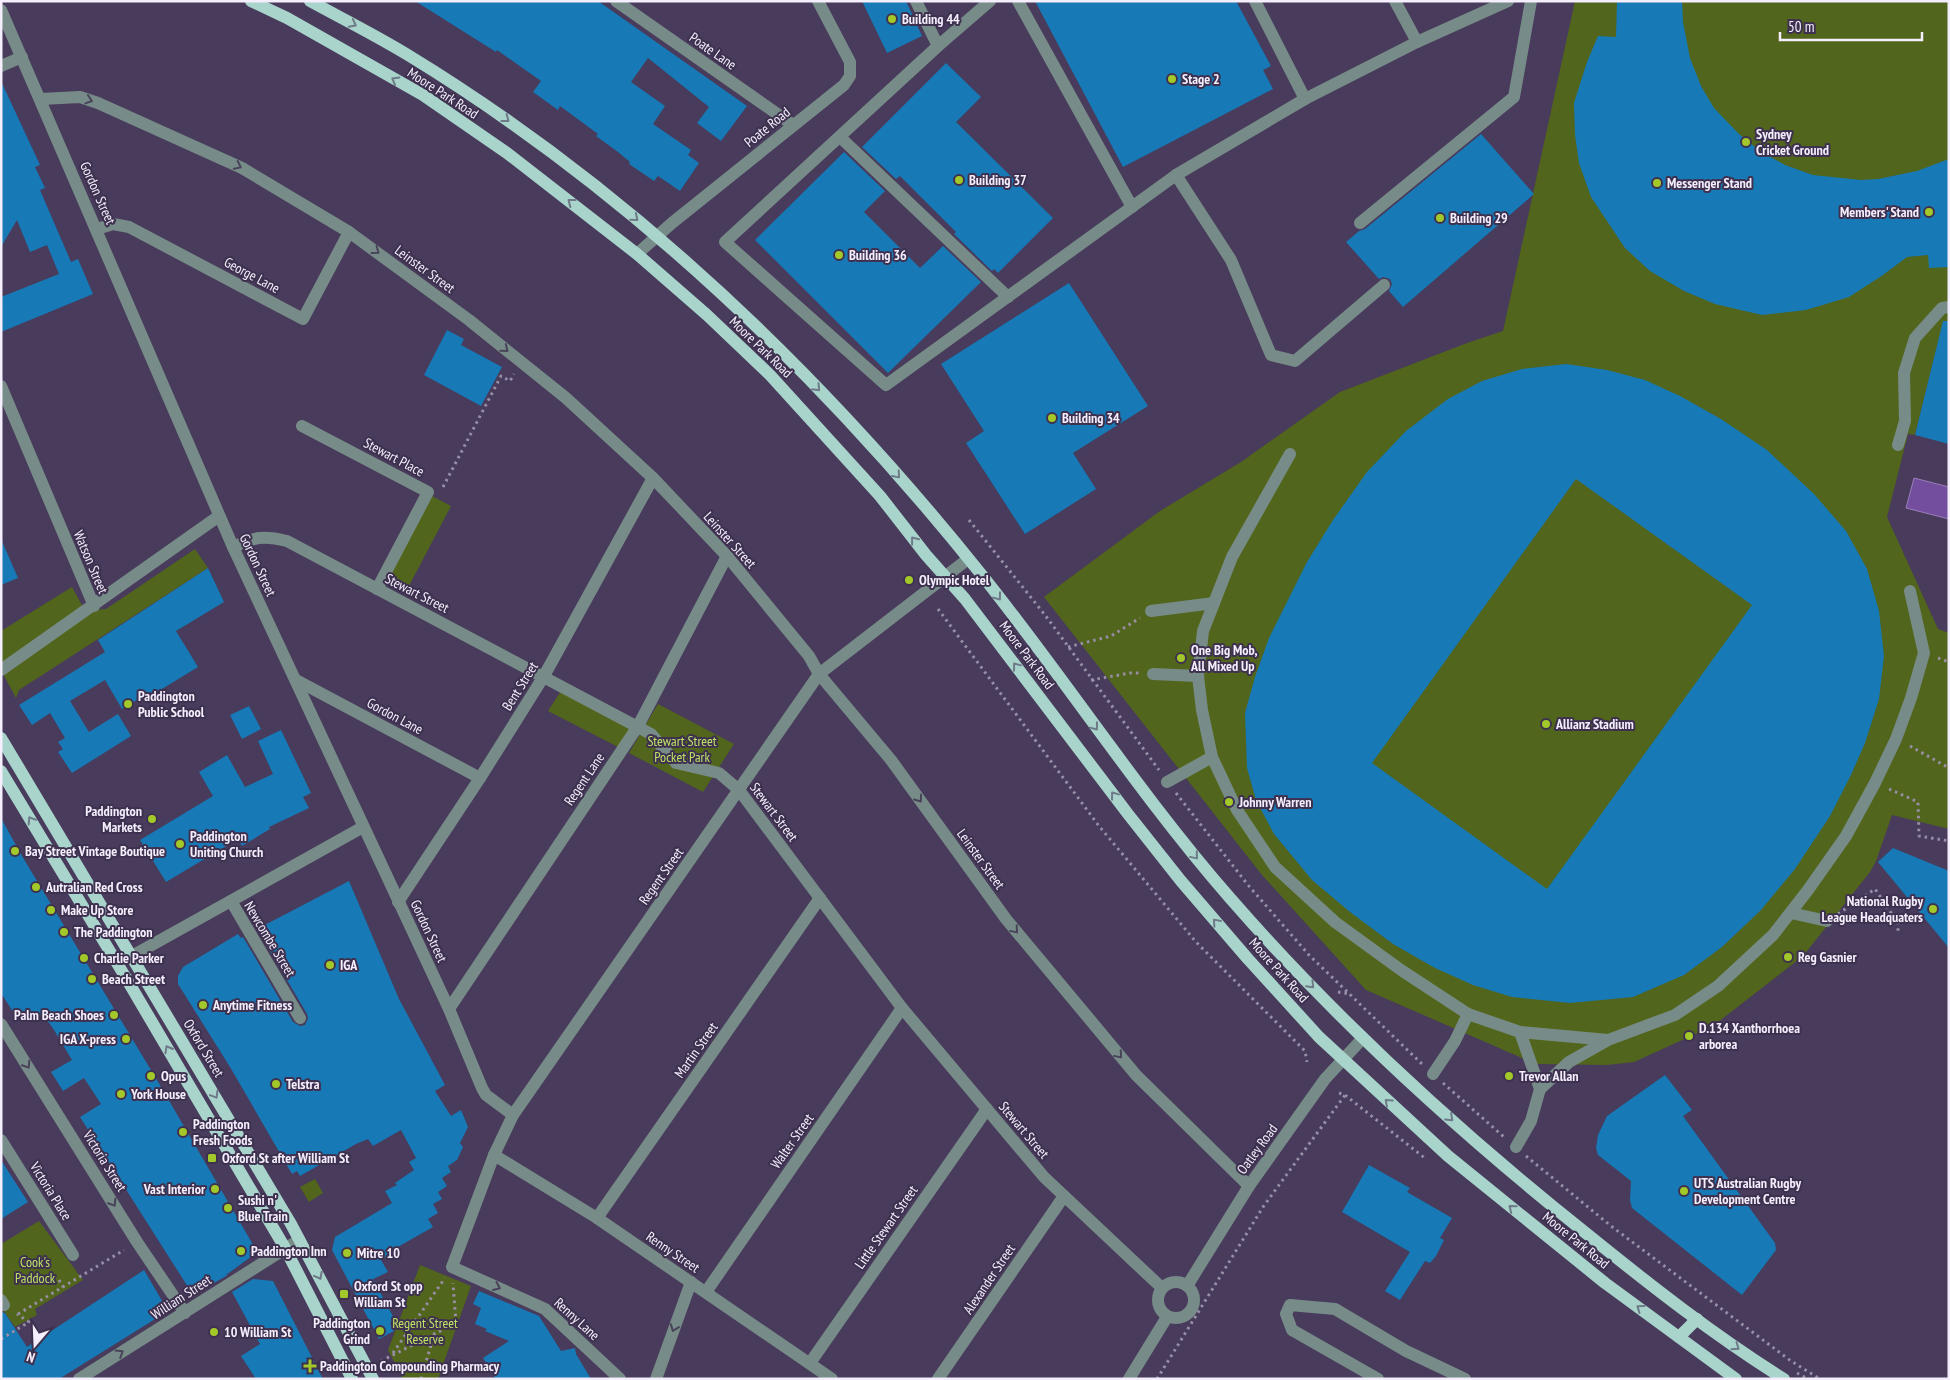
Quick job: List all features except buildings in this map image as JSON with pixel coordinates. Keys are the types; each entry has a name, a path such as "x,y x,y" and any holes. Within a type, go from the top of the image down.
{"main road":[{"name":"Moore Park Road","path":"251,1 287,18 423,95 507,153 638,254 707,315 770,375 880,496 966,599 1122,807 1182,882 1254,966 1319,1037 1448,1156 1605,1283 1736,1379"},
{"name":"Moore Park Road","path":"310,1 412,57 499,114 609,197 723,294 782,350 865,438 968,558 1141,788 1201,864 1265,938 1363,1038 1458,1126 1548,1203 1657,1290 1697,1319 1789,1375"},
{"name":"Oxford Street","path":"1,738 299,1240 373,1379"},
{"path":"1,771 131,986 285,1248 352,1379"},
{"path":"1679,1337 1697,1319"}],"street":[{"name":"Poate Lane","path":"616,1 794,125"},
{"name":"Poate Road","path":"638,254 656,236 844,85 850,76 850,62 818,1"},
{"path":"916,1 938,46"},
{"path":"990,1 938,46 724,242 886,385 1176,175 1305,99 1417,42 1508,1"},
{"path":"1018,1 1132,207"},
{"path":"1255,1 1305,99"},
{"path":"1395,1 1417,42"},
{"path":"1360,223 1514,97 1531,1"},
{"name":"Gordon Street","path":"1,10 233,547 449,1009 482,1088 486,1095 513,1115"},
{"path":"1,66 22,57"},
{"name":"Leinster Street","path":"41,99 80,97 98,103 242,168 349,232 469,320 566,398 653,478 727,556 809,656 819,674 890,760 1006,920 1136,1075 1248,1186"},
{"path":"840,136 1008,297"},
{"path":"1176,175 1231,260 1271,354 1295,361 1384,285"},
{"name":"George Lane","path":"97,229 113,224 130,227 303,319 349,232"},
{"path":"1898,445 1905,420 1904,373 1915,338 1942,308 1949,307"},
{"name":"Watson Street","path":"1,386 94,606 220,516"},
{"name":"Stewart Place","path":"302,426 428,492 377,589"},
{"path":"1290,454 1232,557 1204,630 1198,676 1202,710 1212,757 1237,810 1275,867 1335,922 1401,970 1468,1014 1520,1032 1608,1040"},
{"name":"Bent Street","path":"398,902 480,778 544,676 653,478"},
{"name":"Stewart Street","path":"233,547 246,541 268,536 287,541 638,726 651,734 676,764 719,773 739,790 902,1008 1044,1177 1162,1288"},
{"name":"Regent Lane","path":"449,1009 638,726 727,556"},
{"name":"Regent Street","path":"452,1267 494,1155 513,1115 819,674 968,558"},
{"path":"1516,1147 1531,1121 1540,1088 1569,1062 1608,1040 1675,1014 1718,986 1773,936 1846,836 1876,783 1896,738 1911,698 1924,653 1910,591"},
{"path":"1151,611 1214,603"},
{"path":"1,670 94,606"},
{"path":"1153,674 1198,676"},
{"name":"Gordon Lane","path":"296,680 480,778"},
{"path":"1167,782 1212,757"},
{"name":"Newcombe Street","path":"132,956 363,826"},
{"name":"Martin Street","path":"597,1218 820,898"},
{"name":"Newcombe Street","path":"230,901 300,1018"},
{"path":"1791,913 1827,921"},
{"name":"Walter Street","path":"706,1292 902,1008"},
{"path":"1433,1074 1454,1041 1468,1014"},
{"name":"Victoria Street","path":"1,1024 137,1242 185,1313"},
{"path":"1520,1032 1540,1088"},
{"name":"Oatley Road","path":"1187,1286 1248,1186 1325,1079 1363,1038"},
{"name":"Little Stewart Street","path":"810,1363 986,1109"},
{"name":"Victoria Place","path":"2,1143 73,1255"},
{"name":"Renny Street","path":"494,1155 597,1218 832,1379"},
{"name":"Alexander Street","path":"938,1379 1064,1196"},
{"name":"William Street","path":"78,1379 299,1240"},
{"name":"Renny Lane","path":"452,1267 545,1309 620,1379"},
{"path":"656,1379 691,1282"},
{"path":"1172,1282 1178,1282 1187,1286 1194,1299 1191,1310 1181,1318 1167,1317 1158,1306 1158,1294 1162,1288 1172,1282"},
{"path":"1378,1379 1292,1330 1286,1314 1290,1305 1334,1309 1406,1351 1465,1379"},
{"path":"1129,1379 1167,1317"}],"path":[{"path":"438,496 501,376 510,381"},
{"path":"969,520 1000,560"},
{"path":"938,609 1099,826 1196,942 1305,1051 1307,1062"},
{"path":"1068,647 1111,636 1151,611"},
{"path":"1091,680 1130,673"},
{"path":"1896,738 1949,768"},
{"path":"1876,783 1918,802 1919,836 1949,841"},
{"path":"1827,921 1875,889 1898,923 1898,933"},
{"path":"1350,994 1433,1074 1516,1147 1611,1226 1791,1361 1820,1379"},
{"path":"1408,1050 1415,1066"},
{"path":"1157,1379 1263,1207 1345,1095 1339,1093"},
{"path":"18,1314 137,1242"},
{"path":"381,1361 456,1323 452,1267"},
{"path":"392,1356 452,1267"},
{"path":"59,1280 63,1287"},
{"path":"1,1339 29,1322 3,1303"},
{"path":"421,1379 434,1334"},
{"path":"1789,1375 1808,1379"}],"green space":[{"name":"Allianz Stadium","path":"1575,1 1949,1 1949,337 1940,335 1915,435 1908,434 1887,517 1938,629 1949,633 1949,829 1892,815 1876,861 1870,872 1803,956 1713,1026 1634,1062 1607,1065 1536,1064 1366,990 1262,875 1044,597 1160,511 1241,462 1340,392 1503,331"},
{"path":"432,496 451,506 409,586 390,575"},
{"path":"195,549 208,568 19,690 16,698 1,670 1,631 72,587 83,607 93,610 106,609"},
{"path":"561,691 630,729 618,747 548,711"},
{"name":"Stewart Street Pocket Park","path":"658,704 734,744 703,792 629,753"},
{"path":"315,1179 323,1193 309,1202 300,1187"},
{"name":"Cook's Paddock","path":"39,1221 83,1280 35,1309 37,1315 15,1327 1,1307 6,1302 1,1293 1,1244"},
{"name":"Regent Street Reserve","path":"420,1265 471,1286 438,1379 403,1379 388,1350"}],"shaded area":[{"path":"1914,478 1949,487 1949,519 1906,508"}],"place":[{"name":"Building 44","path":"892,19"},
{"name":"Stage 2","path":"1172,79"},
{"name":"Sydney Cricket Ground","path":"1746,142"},
{"name":"Building 37","path":"959,180"},
{"name":"Messenger Stand","path":"1657,183"},
{"name":"Members' Stand","path":"1929,212"},
{"name":"Building 29","path":"1440,218"},
{"name":"Building 36","path":"839,255"},
{"name":"Building 34","path":"1052,418"},
{"name":"Olympic Hotel","path":"909,580"},
{"name":"One Big Mob, All Mixed Up","path":"1181,658"},
{"name":"Paddington Public School","path":"128,704"},
{"name":"Allianz Stadium","path":"1546,724"},
{"name":"Johnny Warren","path":"1229,802"},
{"name":"Paddington Markets","path":"152,819"},
{"name":"Paddington Uniting Church","path":"180,844"},
{"name":"Bay Street Vintage Boutique","path":"15,851"},
{"name":"Autralian Red Cross","path":"36,887"},
{"name":"National Rugby League Headquaters","path":"1933,909"},
{"name":"Make Up Store","path":"51,910"},
{"name":"The Paddington","path":"64,932"},
{"name":"Reg Gasnier","path":"1788,957"},
{"name":"Charlie Parker","path":"84,958"},
{"name":"IGA","path":"330,965"},
{"name":"Beach Street","path":"92,979"},
{"name":"Anytime Fitness","path":"203,1005"},
{"name":"Palm Beach Shoes","path":"114,1015"},
{"name":"D.134 Xanthorrhoea arborea","path":"1689,1036"},
{"name":"IGA X-press","path":"126,1039"},
{"name":"Opus","path":"151,1076"},
{"name":"Trevor Allan","path":"1509,1076"},
{"name":"Telstra","path":"276,1084"},
{"name":"York House","path":"121,1094"},
{"name":"Paddington Fresh Foods","path":"183,1132"},
{"name":"Oxford St after William St","path":"212,1158"},
{"name":"Vast Interior","path":"215,1189"},
{"name":"UTS Australian Rugby Development Centre","path":"1684,1191"},
{"name":"Sushi n' Blue Train","path":"228,1208"},
{"name":"Paddington Inn","path":"241,1251"},
{"name":"Mitre 10","path":"347,1253"},
{"name":"Oxford St opp William St","path":"344,1294"},
{"name":"Paddington Grind","path":"380,1331"},
{"name":"10 William St","path":"214,1332"},
{"name":"Paddington Compounding Pharmacy","path":"310,1366"}]}
